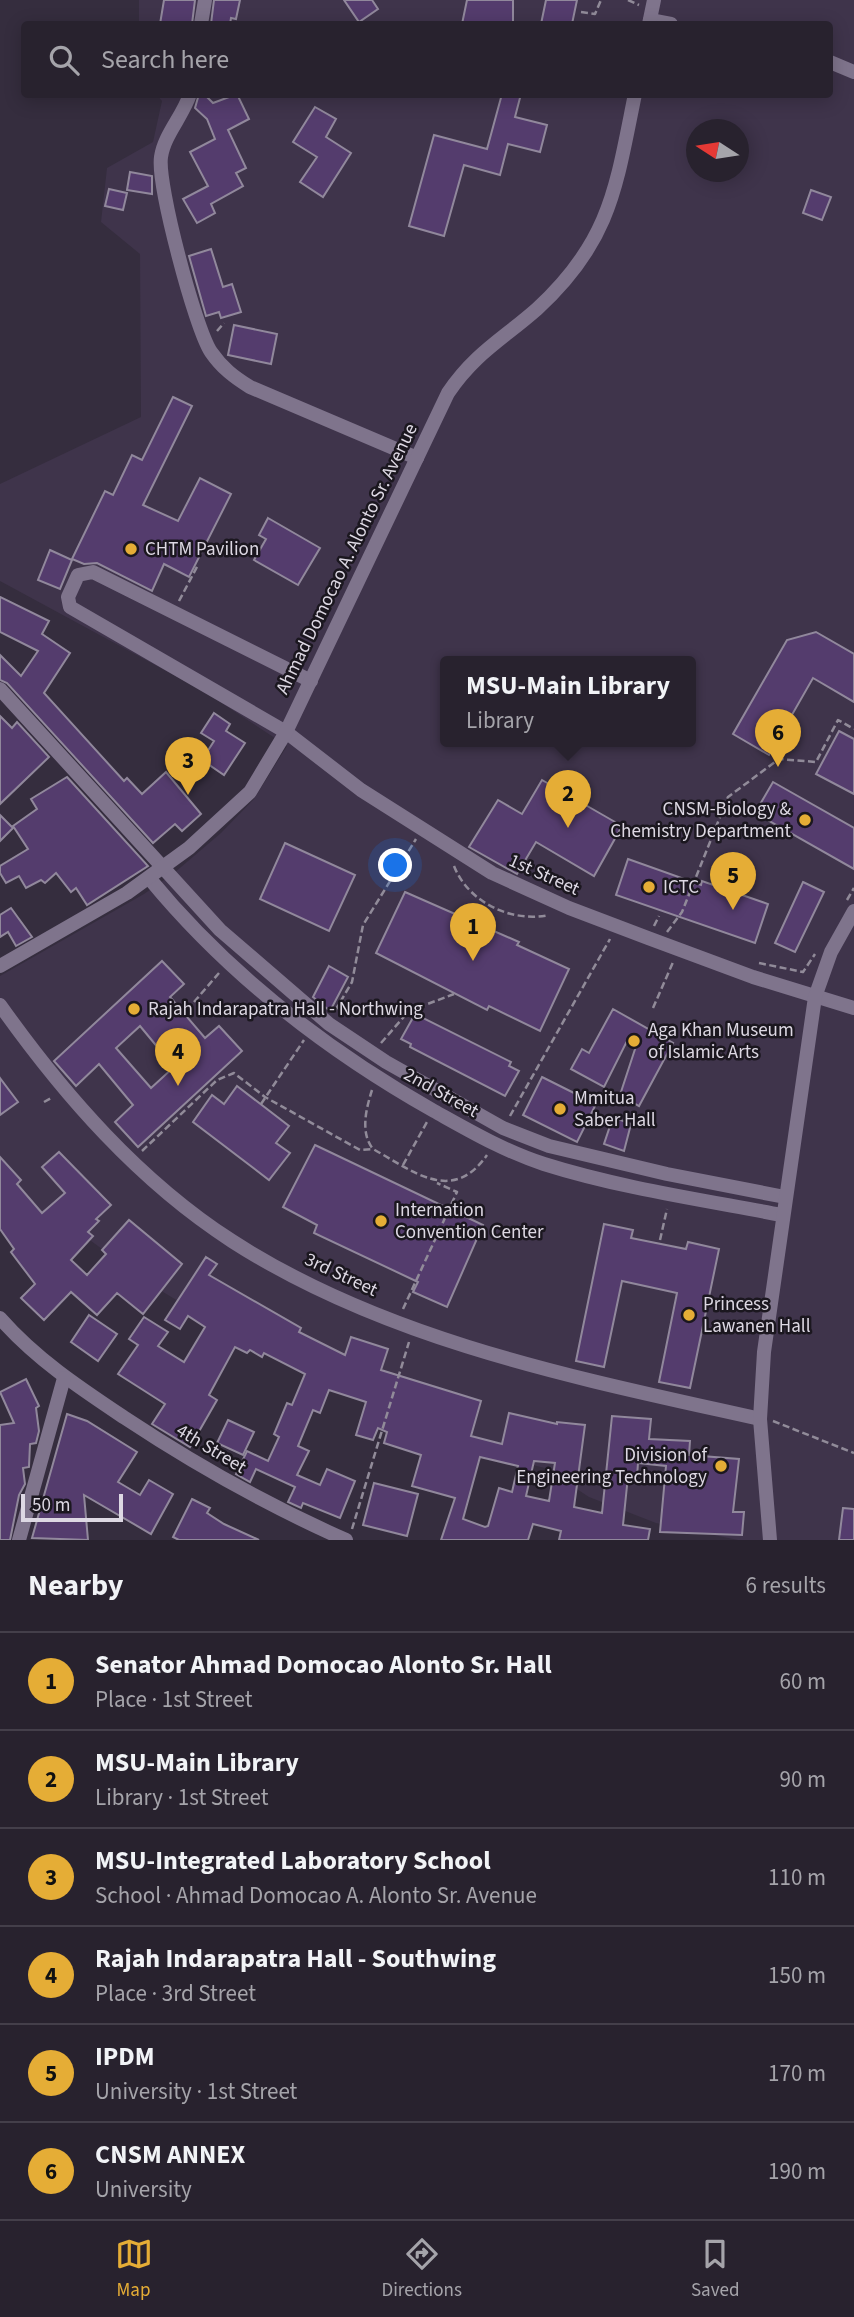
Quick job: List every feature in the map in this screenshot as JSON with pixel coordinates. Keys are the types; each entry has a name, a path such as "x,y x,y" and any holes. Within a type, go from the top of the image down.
{"street":[{"path":"202,21 205,0"},
{"path":"649,21 654,0"},
{"path":"833,63 854,72"},
{"path":"188,98 164,145 160,170 193,312 209,350 228,374 250,387 417,458"},
{"name":"Ahmad Domocao A. Alonto Sr. Avenue","path":"0,966 103,908 149,878 190,848 250,792 286,732 448,393 465,367 553,294 596,237 617,186 634,98"},
{"name":"1st Street","path":"173,613 89,571 78,575 68,597 70,607 78,613 195,677 286,732 361,790 492,873 618,927 815,998 854,1008"},
{"path":"173,613 310,681"},
{"name":"2nd Street","path":"0,689 220,930 329,1024 372,1053 503,1128 549,1146 595,1158 785,1196"},
{"name":"2nd Street","path":"149,878 178,913 229,963 309,1031 376,1078 494,1144 544,1164 782,1215"},
{"path":"771,1540 760,1419 764,1352 815,998 848,910"},
{"name":"3rd Street","path":"0,1005 92,1122 178,1201 232,1241 337,1296 413,1328 549,1369 760,1419"},
{"path":"0,1318 64,1378 19,1540"},
{"name":"4th Street","path":"64,1378 204,1469 289,1515 347,1540"}],"path":[{"path":"581,12 595,14 601,0"},
{"path":"173,613 198,565"},
{"path":"659,942 682,912 728,797 779,759 816,762 838,720 854,729"},
{"path":"329,1024 352,982 363,925 422,829"},
{"path":"449,845 461,883 483,902 506,913 532,917 547,916 564,906"},
{"path":"848,910 854,888"},
{"path":"503,1128 618,927"},
{"path":"653,1008 678,949"},
{"path":"751,961 803,972 816,951"},
{"path":"194,1002 229,963"},
{"path":"372,1053 408,1011 454,994"},
{"path":"261,1104 309,1031"},
{"path":"132,1160 217,1080 234,1073 265,1097 360,1150 373,1149"},
{"path":"376,1078 365,1120 368,1143 373,1149 402,1165 457,1192 397,1321"},
{"path":"402,1165 433,1110"},
{"path":"430,1180 442,1183 461,1178 482,1162 494,1144"},
{"path":"660,1240 670,1193"},
{"path":"347,1540 413,1328"},
{"path":"760,1419 782,1423 854,1453"}],"shaded area":[{"path":"139,0 854,0 854,1540 738,1540 656,1523 589,1497 545,1468 472,1450 343,1392 219,1326 150,1284 61,1219 0,1196 0,976 144,894 174,873 221,833 254,799 287,746 205,692 0,581 0,484 141,417 140,254 101,222 107,168 153,142 162,101 160,98 833,98 833,21 139,21"}],"building":[{"path":"164,0 195,0 192,21 160,21"},
{"path":"214,0 240,0 236,19 211,21"},
{"path":"344,0 372,0 378,9 358,21"},
{"path":"467,0 513,0 513,21 463,21"},
{"path":"546,0 577,0 573,21 542,21"},
{"path":"198,98 208,98 213,103 226,98 239,98 249,119 228,130 246,168 236,173 243,186 211,204 215,213 197,223 183,199 208,186 190,152 215,139 207,119 195,108"},
{"path":"501,98 520,98 515,117 547,125 540,152 508,144 500,175 464,165 444,236 409,226 434,135 487,149"},
{"path":"315,107 336,119 326,137 351,153 323,197 300,182 317,157 293,142"},
{"path":"130,172 152,176 152,194 127,190"},
{"path":"109,189 127,193 123,210 105,206"},
{"path":"811,190 831,197 822,220 803,213"},
{"path":"211,249 223,287 232,284 241,312 221,318 219,312 206,316 189,256"},
{"path":"234,325 277,334 271,364 228,355"},
{"path":"173,397 192,406 143,505 178,521 200,478 231,494 189,577 164,564 152,591 97,563 84,564 72,559 105,491 113,495 132,455 142,460"},
{"path":"268,518 320,548 298,585 254,560 266,539 259,535"},
{"path":"50,550 72,560 60,589 38,580"},
{"path":"0,597 49,621 42,634 70,653 44,693 124,781 127,778 142,794 166,772 201,814 182,831 175,824 153,843 7,683 0,680 0,655 21,676 38,651 0,632"},
{"path":"816,632 854,654 854,702 813,678 769,755 733,734 787,640"},
{"path":"214,713 230,724 226,731 245,743 224,775 202,760 214,741 201,733"},
{"path":"0,716 12,728 17,722 49,757 0,804"},
{"path":"839,731 854,739 854,794 816,774"},
{"path":"67,777 148,866 87,905 76,888 71,892 56,873 45,883 41,880 26,888 19,876 6,883 0,873 0,866 28,849 13,826 37,809 31,799"},
{"path":"542,780 622,826 594,876 536,842 517,874 469,847 498,800 522,814"},
{"name":"CNSM-Biology & Chemistry Department","path":"773,782 854,828 854,869 755,813"},
{"path":"0,815 13,828 0,841"},
{"path":"285,843 355,875 329,931 260,899"},
{"path":"628,859 701,885 702,881 768,904 755,943 616,895"},
{"path":"803,882 824,892 795,952 775,943"},
{"path":"405,892 519,942 517,945 569,969 540,1031 489,1006 487,1010 376,953"},
{"path":"11,908 32,937 16,946 8,932 0,937 0,915"},
{"path":"162,961 184,984 170,997 205,1038 219,1026 242,1051 138,1147 115,1122 133,1105 99,1064 76,1086 54,1061","holes":["140,1026 174,1067 151,1088 116,1048"]},
{"path":"329,966 348,977 330,1011 313,997"},
{"path":"613,1009 673,1043 639,1106 620,1095 637,1043 628,1039 604,1087 571,1069 582,1049 589,1053"},
{"path":"415,1014 511,1062 509,1066 519,1071 505,1096 410,1047 411,1044 401,1039"},
{"name":"Mmitua Saber Hall","path":"542,1077 596,1104 577,1142 523,1115"},
{"path":"0,1078 18,1102 0,1115"},
{"path":"237,1086 289,1126 276,1143 290,1153 269,1180 193,1122 212,1095 224,1104"},
{"path":"613,1117 631,1124 624,1151 604,1144"},
{"path":"315,1145 483,1225 447,1307 413,1292 418,1282 314,1233 317,1225 283,1207"},
{"path":"59,1152 111,1205 96,1219 99,1221 88,1232 93,1236 71,1260 87,1275 106,1254 102,1250 129,1220 182,1264 143,1314 117,1293 97,1315 71,1292 44,1320 21,1298 35,1284 11,1252 14,1249 0,1229 0,1157 21,1180 17,1184 42,1213 65,1193 42,1167"},
{"path":"604,1224 633,1230 631,1238 686,1249 688,1242 719,1249 690,1388 659,1382 677,1293 622,1281 604,1367 576,1361"},
{"path":"206,1257 217,1264 209,1275 301,1328 299,1332 345,1355 351,1337 388,1349 381,1370 481,1401 471,1436 502,1444 509,1413 557,1424 585,1425 574,1507 602,1513 612,1416 651,1419 649,1439 690,1441 689,1455 739,1459 733,1512 744,1512 742,1535 660,1532 666,1466 638,1463 637,1477 628,1476 623,1525 650,1529 648,1540 559,1540 561,1531 533,1524 528,1540 441,1540 455,1498 412,1486 421,1455 384,1443 387,1432 378,1428 373,1440 356,1435 366,1402 329,1390 320,1413 313,1410 298,1446 309,1451 297,1475 320,1485 327,1469 355,1481 340,1518 303,1503 301,1508 288,1502 295,1487 256,1469 250,1482 236,1474 247,1451 268,1461 279,1437 274,1434 287,1403 292,1405 305,1374 264,1353 262,1357 250,1350 247,1353 235,1347 209,1395 217,1400 190,1447 152,1424 165,1404 118,1374 138,1345 129,1339 144,1317 168,1332 158,1346 184,1362 205,1327 188,1316 180,1329 165,1320","holes":["480,1457 518,1466 512,1492 499,1488 488,1526 485,1527 463,1519","534,1461 555,1463 549,1501 526,1496"]},
{"path":"89,1315 117,1334 98,1361 71,1342"},
{"path":"26,1379 39,1406 36,1408 39,1431 36,1443 30,1444 29,1467 23,1468 25,1484 19,1495 10,1540 0,1540 0,1425 14,1423 0,1392"},
{"path":"67,1414 87,1421 137,1452 118,1482 140,1495 149,1480 173,1494 151,1534 84,1495 88,1540 32,1538"},
{"path":"228,1420 254,1432 243,1455 217,1443"},
{"path":"374,1483 418,1494 407,1536 363,1525"},
{"path":"192,1499 210,1508 207,1513 224,1524 259,1540 179,1540 173,1537"},
{"path":"843,1508 854,1509 854,1540 839,1540"}],"place":[{"name":"CHTM Pavilion","path":"131,549"},
{"name":"CNSM ANNEX","path":"778,767"},
{"name":"MSU-Integrated Laboratory School","path":"188,795"},
{"name":"CNSM-Biology & Chemistry Department","path":"805,820"},
{"name":"MSU-Main Library","path":"568,828"},
{"name":"ICTC","path":"649,887"},
{"name":"IPDM","path":"733,910"},
{"name":"Senator Ahmad Domocao Alonto Sr. Hall","path":"473,961"},
{"name":"Rajah Indarapatra Hall - Northwing","path":"134,1009"},
{"name":"Aga Khan Museum of Islamic Arts","path":"634,1041"},
{"name":"Rajah Indarapatra Hall - Southwing","path":"178,1086"},
{"name":"Mmitua Saber Hall","path":"560,1109"},
{"name":"Internation Convention Center","path":"381,1221"},
{"name":"Princess Lawanen Hall","path":"689,1315"},
{"name":"Division of Engineering Technology","path":"721,1466"}]}
